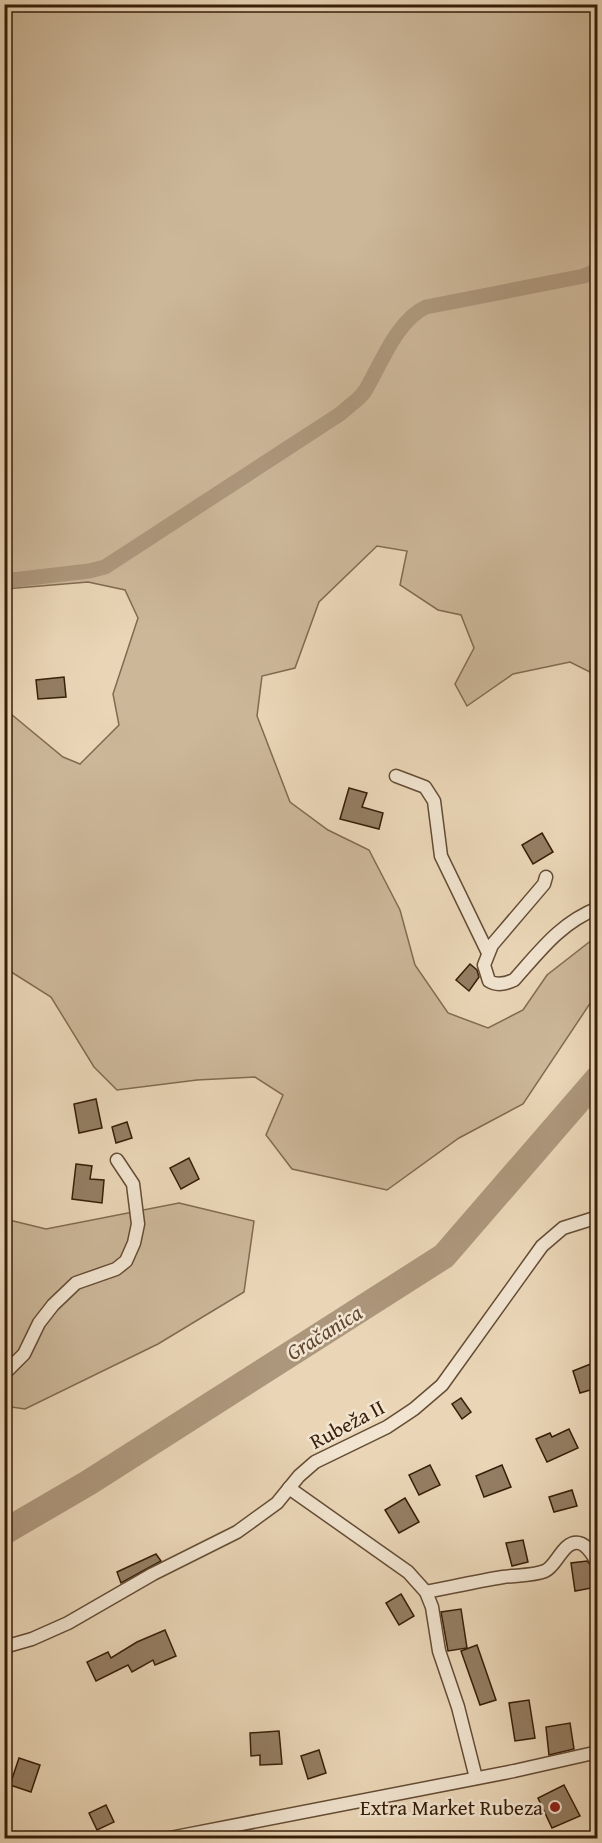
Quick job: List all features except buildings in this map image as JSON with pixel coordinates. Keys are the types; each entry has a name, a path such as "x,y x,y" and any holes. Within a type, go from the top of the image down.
{"street":[{"path":"396,776 425,788 434,801 441,856 488,953"},
{"path":"546,877 544,884 492,945 484,964 489,981 494,984 506,984 514,980 555,934 578,916 597,908"},
{"path":"4,1374 24,1354 39,1323 53,1305 76,1283 116,1269 126,1261 134,1244 138,1224 133,1184 117,1160"},
{"name":"Rubeža II","path":"4,1647 32,1639 68,1623 153,1574 237,1532 277,1503 315,1462 387,1427 414,1409 442,1385 542,1246 563,1228 597,1217"},
{"path":"289,1488 408,1572 426,1592 432,1607 439,1651 458,1707 476,1778"},
{"path":"426,1592 544,1572 572,1544 579,1543 587,1548 597,1563"},
{"path":"170,1839 597,1752"}],"shaded area":[{"path":"5,4 597,5 597,704 593,704 594,674 570,662 513,674 467,706 455,684 474,648 461,615 438,610 400,585 407,551 377,546 319,602 295,668 262,676 257,716 290,802 328,830 369,850 400,910 415,965 448,1013 488,1028 523,1010 547,975 597,936 597,993 523,1104 459,1138 387,1190 292,1169 266,1135 283,1095 255,1077 197,1080 117,1090 94,1067 51,997 5,968 5,709 63,757 80,764 119,725 113,694 138,618 125,590 88,582 5,589"},
{"path":"179,1203 254,1221 244,1292 158,1344 25,1409 5,1406 5,1219 46,1229"}],"waterway":[{"path":"4,581 105,567 340,414 365,391 406,322 426,307 584,276 598,270"},
{"name":"Gračanica","path":"4,1532 88,1483 444,1256 598,1078"}],"place":[{"name":"Extra Market Rubeza","path":"555,1807"}]}
